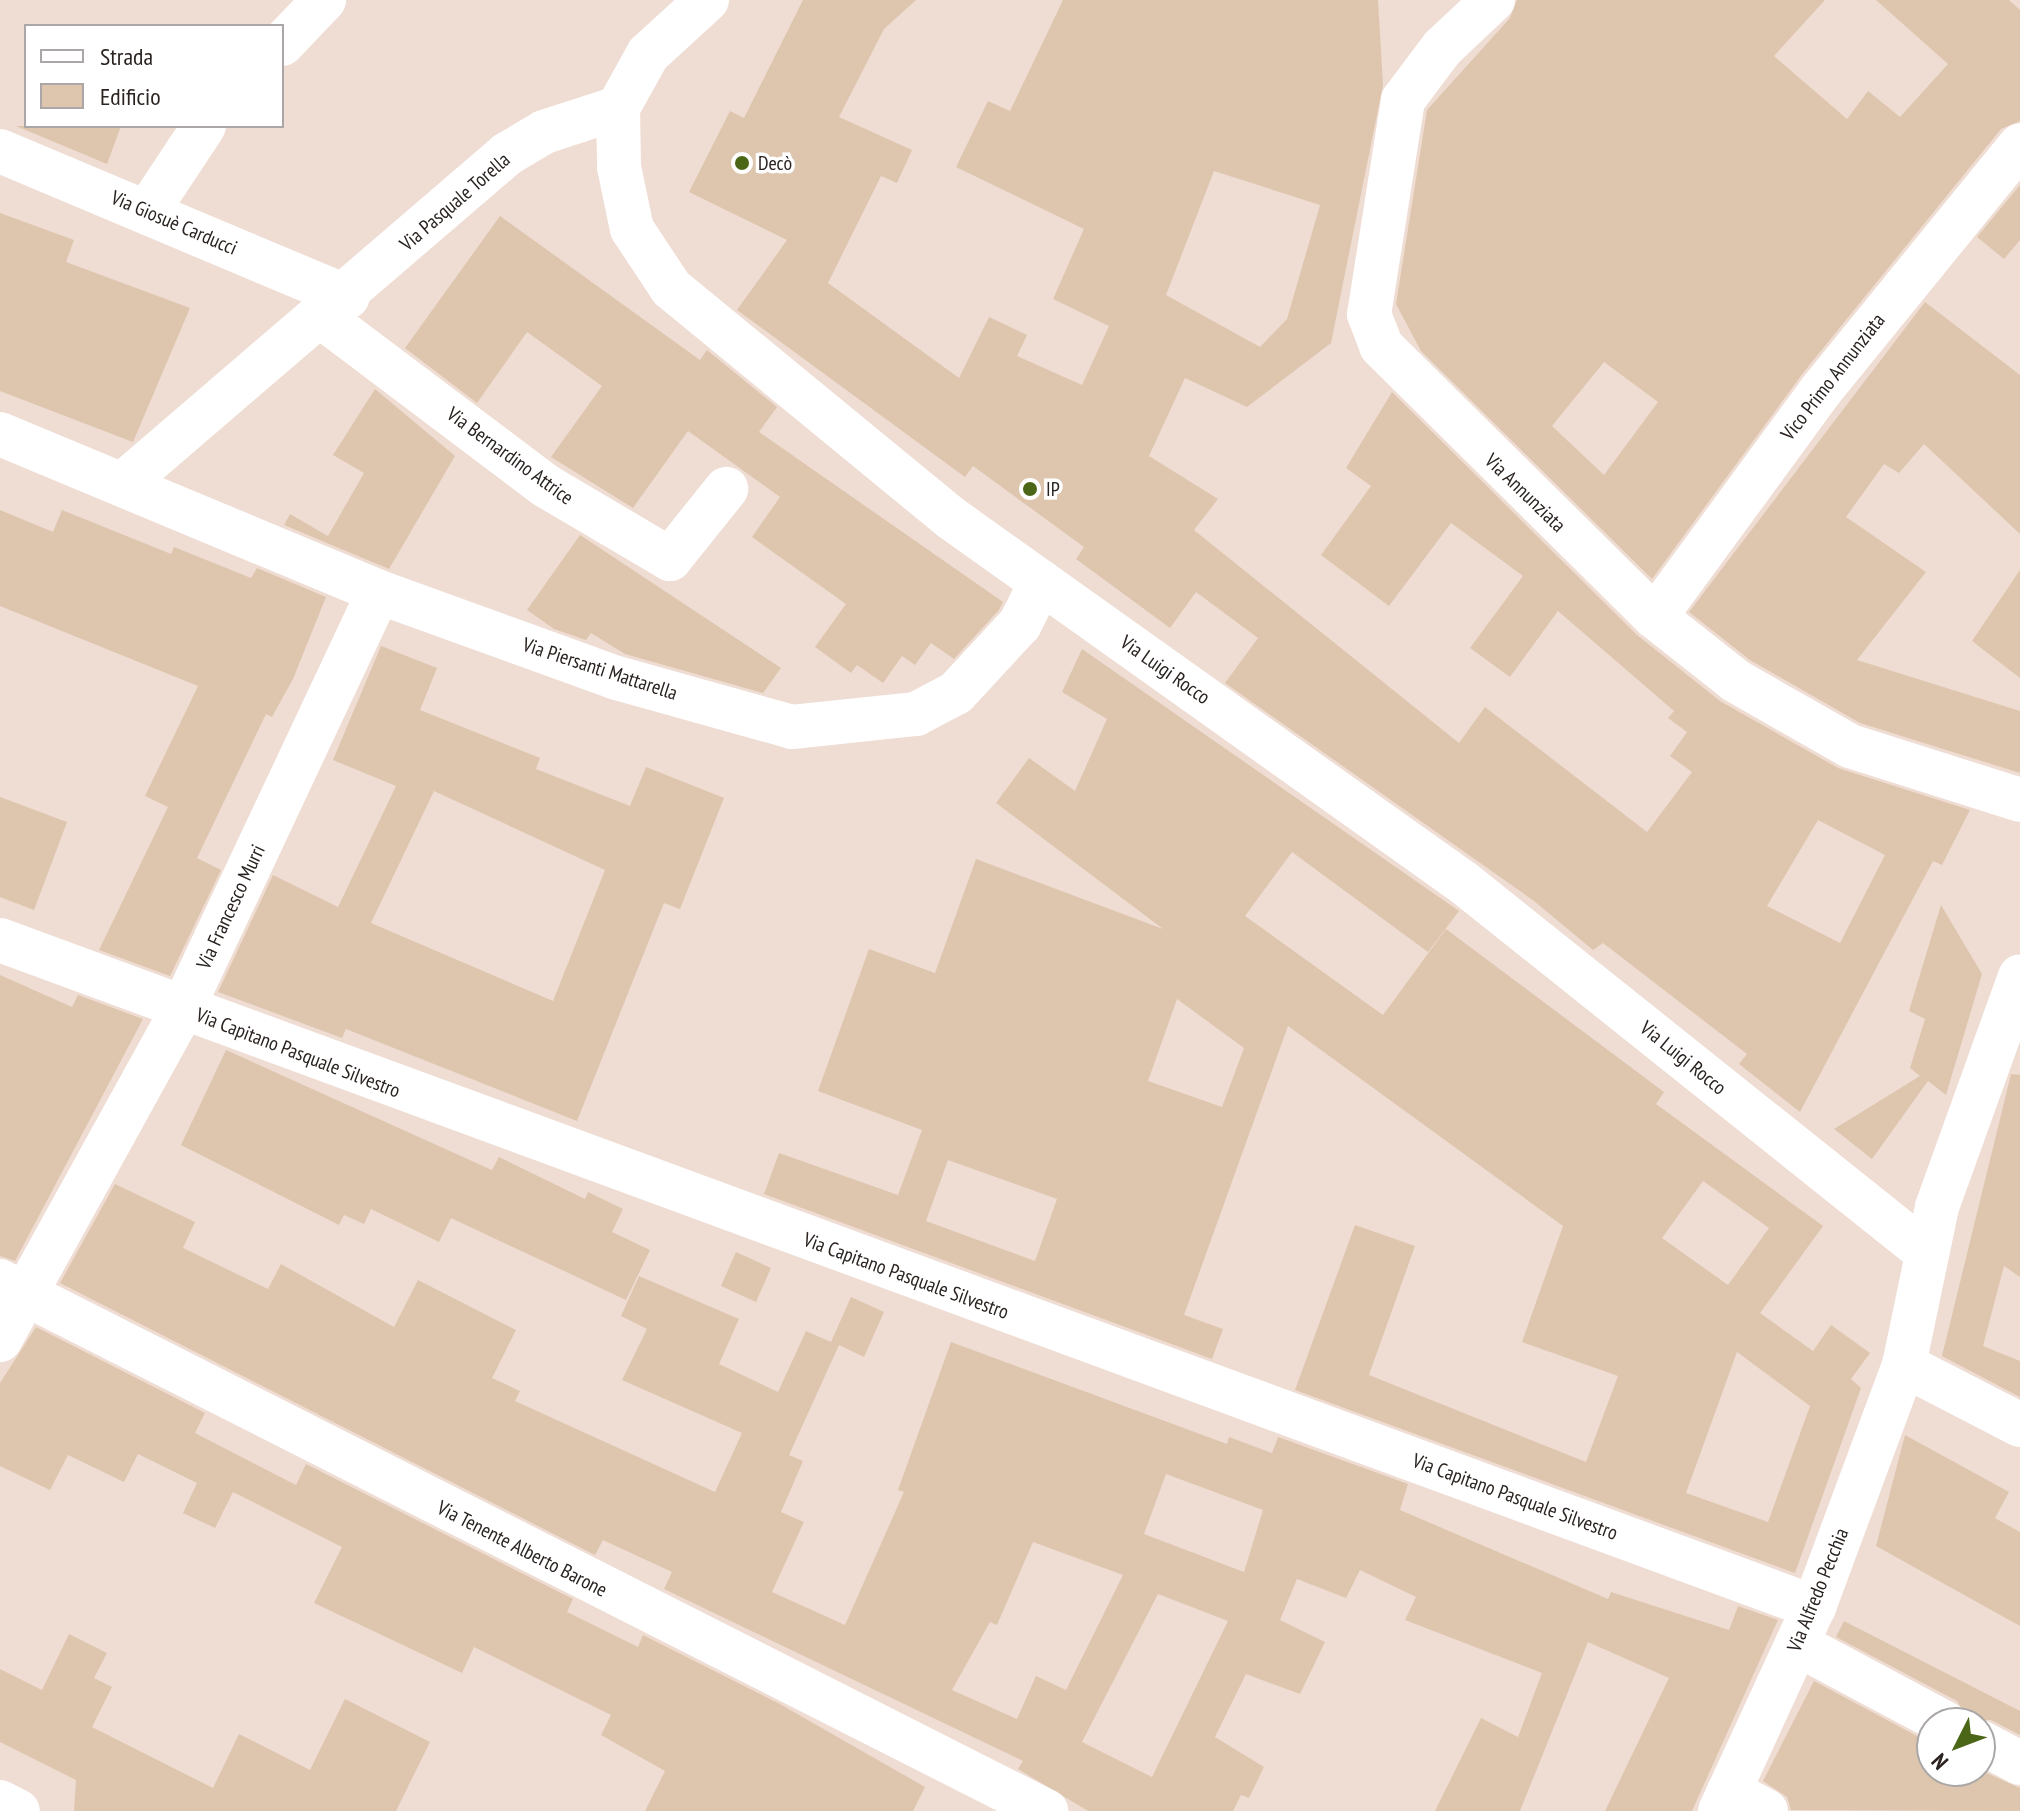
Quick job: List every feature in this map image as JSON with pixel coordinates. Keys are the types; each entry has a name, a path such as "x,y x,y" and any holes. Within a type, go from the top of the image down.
{"street":[{"path":"284,42 324,0"},
{"path":"618,108 648,54 707,0"},
{"name":"Via Annunziata","path":"1493,0 1442,48 1403,100 1369,314 1381,346 1408,380 1655,617 1736,681 1850,746 2020,800"},
{"name":"Via Pasquale Torella","path":"336,308 507,154 544,132 618,108"},
{"name":"Via Luigi Rocco","path":"618,108 619,167 632,229 671,288 1041,582 1464,883 1926,1252"},
{"path":"147,212 203,128"},
{"name":"Vico Primo Annunziata","path":"1655,617 1822,389 2020,145"},
{"name":"Via Giosuè Carducci","path":"0,151 147,212 336,308"},
{"path":"124,483 336,308"},
{"name":"Via Bernardino Attrice","path":"336,308 546,486 670,559 726,489"},
{"name":"Via Piersanti Mattarella","path":"0,434 124,483 379,592 617,678 792,727 916,714 956,693 1020,624 1041,582"},
{"name":"Via Francesco Murri","path":"0,1340 12,1287 182,1010 379,592"},
{"name":"Via Capitano Pasquale Silvestro","path":"0,940 1806,1626 1922,1707"},
{"name":"Via Alfredo Pecchia","path":"1739,1804 1904,1365 1926,1252 2020,976"},
{"name":"Via Tenente Alberto Barone","path":"12,1287 1046,1811"},
{"path":"1904,1365 2020,1425"},
{"path":"1996,1750 2020,1763"},
{"path":"0,1802 18,1811"}],"building":[{"path":"803,0 916,0 884,29 839,117 912,150 897,183 881,176 828,283 959,378 989,317 1027,335 1017,356 1082,385 1109,326 1053,299 1084,229 956,167 988,101 1010,111 1063,0 1378,0 1383,85 1331,343 1247,407 1185,378 1149,456 1218,499 1194,530 1459,743 1485,707 1647,832 1692,772 1670,756 1687,732 1668,718 1674,711 1558,611 1510,677 1470,648 1523,576 1451,523 1389,606 1321,555 1371,486 1346,468 1392,392 1637,635 1720,701 1838,768 1970,810 1942,865 1933,861 1800,1112 1739,1064 1747,1054 1603,943 1593,950 1534,901 1225,683 1258,638 1196,592 1170,628 1076,559 1084,547 973,466 965,477 737,310 787,240 689,192 730,111 744,118","holes":["1214,171 1320,205 1287,319 1260,347 1166,295","1818,820 1885,855 1840,943 1767,906"]},
{"path":"1517,0 1825,0 1774,56 1847,119 1868,91 1900,117 1948,64 1876,0 2009,0 2020,10 2020,121 2001,129 1803,373 1652,579 1421,351 1396,304 1427,110 1510,18","holes":["1604,362 1658,402 1604,475 1552,426"]},
{"path":"16,126 120,128 107,164"},
{"path":"2020,185 2020,240 2004,259 1977,237"},
{"path":"0,213 74,240 66,262 190,308 133,442 0,391"},
{"path":"500,216 700,360 707,350 777,407 759,432 1003,602 999,610 954,659 931,643 915,665 902,656 883,683 857,665 851,673 815,647 846,604 752,537 780,497 688,431 633,508 551,457 602,386 527,332 477,403 405,348"},
{"path":"1925,302 2020,375 2020,534 1924,444 1899,473 1884,464 1846,517 1926,572 1857,660 2020,711 2020,773 1860,723 1750,660 1689,612"},
{"path":"375,389 455,456 389,569 284,525 290,514 328,536 364,473 333,455"},
{"path":"0,510 53,532 62,510 171,554 174,547 251,578 257,568 326,597 293,679 272,717 266,714 197,858 221,870 170,976 99,950 168,807 145,796 198,686 0,606"},
{"path":"580,535 781,668 763,693 625,654 591,633 586,640 554,629 527,610"},
{"path":"2020,570 2020,678 1972,641"},
{"path":"381,646 437,668 420,710 540,758 536,769 630,806 646,767 724,798 680,909 664,903 577,1121 346,1029 342,1038 218,992 273,875 338,907 396,786 333,760","holes":["434,791 605,870 553,1001 371,923"]},
{"path":"1082,649 1459,911 1428,952 1292,852 1245,916 1383,1015 1446,929 1664,1092 1656,1104 1823,1226 1760,1313 1813,1351 1831,1325 1870,1353 1851,1379 1861,1388 1795,1573 1295,1390 1355,1225 1415,1246 1369,1375 1586,1462 1618,1376 1522,1342 1563,1226 1288,1026 1184,1315 1223,1329 1212,1359 764,1194 779,1153 898,1195 922,1130 818,1091 869,949 935,973 976,859 1163,929 996,803 1029,758 1075,791 1107,719 1062,692","holes":["1177,999 1244,1048 1222,1107 1148,1081","948,1160 1057,1199 1035,1261 926,1221","1703,1181 1769,1228 1728,1285 1662,1238","1737,1352 1810,1406 1768,1522 1686,1493"]},
{"path":"0,797 67,822 34,910 0,897"},
{"path":"1941,905 1982,974 1946,1095 1928,1081 1872,1159 1834,1129 1920,1076 1910,1068 1925,1019 1909,1011"},
{"path":"0,975 72,1007 78,995 143,1019 15,1261 0,1256"},
{"path":"226,1050 492,1170 499,1157 585,1199 588,1192 623,1209 612,1232 650,1250 626,1300 451,1218 439,1242 371,1209 364,1224 344,1215 339,1225 181,1145"},
{"path":"2011,1074 2020,1075 2020,1277 2004,1266 1983,1346 2020,1361 2020,1397 1942,1356"},
{"path":"115,1184 195,1222 183,1248 268,1289 281,1264 394,1327 418,1280 516,1330 492,1378 520,1391 515,1401 715,1492 742,1433 622,1380 647,1329 621,1316 639,1276 739,1319 719,1364 778,1392 806,1331 831,1342 851,1297 884,1312 864,1357 839,1345 789,1455 803,1461 781,1512 804,1522 772,1592 845,1625 904,1492 898,1490 951,1342 1227,1444 1229,1437 1272,1453 1278,1437 1408,1484 1400,1510 1608,1599 1611,1592 1729,1630 1738,1606 1778,1620 1692,1811 1605,1811 1669,1678 1588,1642 1520,1811 1435,1811 1481,1718 1518,1737 1542,1673 1405,1620 1416,1597 1360,1570 1346,1598 1297,1579 1280,1620 1325,1642 1300,1694 1246,1674 1215,1737 1264,1767 1249,1798 1241,1795 1233,1811 1088,1811 1018,1769 1023,1761 664,1589 672,1572 603,1540 595,1555 60,1283","holes":["1166,1474 1263,1510 1244,1572 1144,1534","1033,1542 1123,1575 1066,1690 1036,1676 1017,1719 952,1690 990,1622 997,1625","1158,1594 1228,1621 1152,1777 1082,1742"]},
{"path":"736,1252 771,1268 756,1302 721,1286"},
{"path":"36,1327 205,1413 195,1433 296,1485 306,1464 573,1599 567,1612 638,1647 643,1635 778,1703 925,1787 913,1811 645,1811 665,1771 601,1735 611,1715 474,1647 462,1673 314,1603 342,1547 233,1492 215,1528 183,1513 197,1483 138,1454 124,1482 68,1455 50,1490 0,1466 0,1383"},
{"path":"1905,1435 2009,1492 1995,1518 2020,1532 2020,1626 1876,1546"},
{"path":"1844,1621 2020,1711 2020,1735 1996,1723 1996,1707 1961,1707 1957,1701 1836,1637"},
{"path":"69,1634 107,1653 94,1678 112,1687 92,1727 213,1788 239,1734 310,1770 345,1699 430,1742 396,1811 74,1811 76,1780 0,1742 0,1669 42,1690"},
{"path":"1814,1681 1916,1735 1916,1787 1996,1787 1996,1777 2020,1788 2020,1811 1791,1810 1787,1797 1763,1781"}],"place":[{"name":"Decò","path":"742,163"},
{"name":"IP","path":"1030,489"}]}
